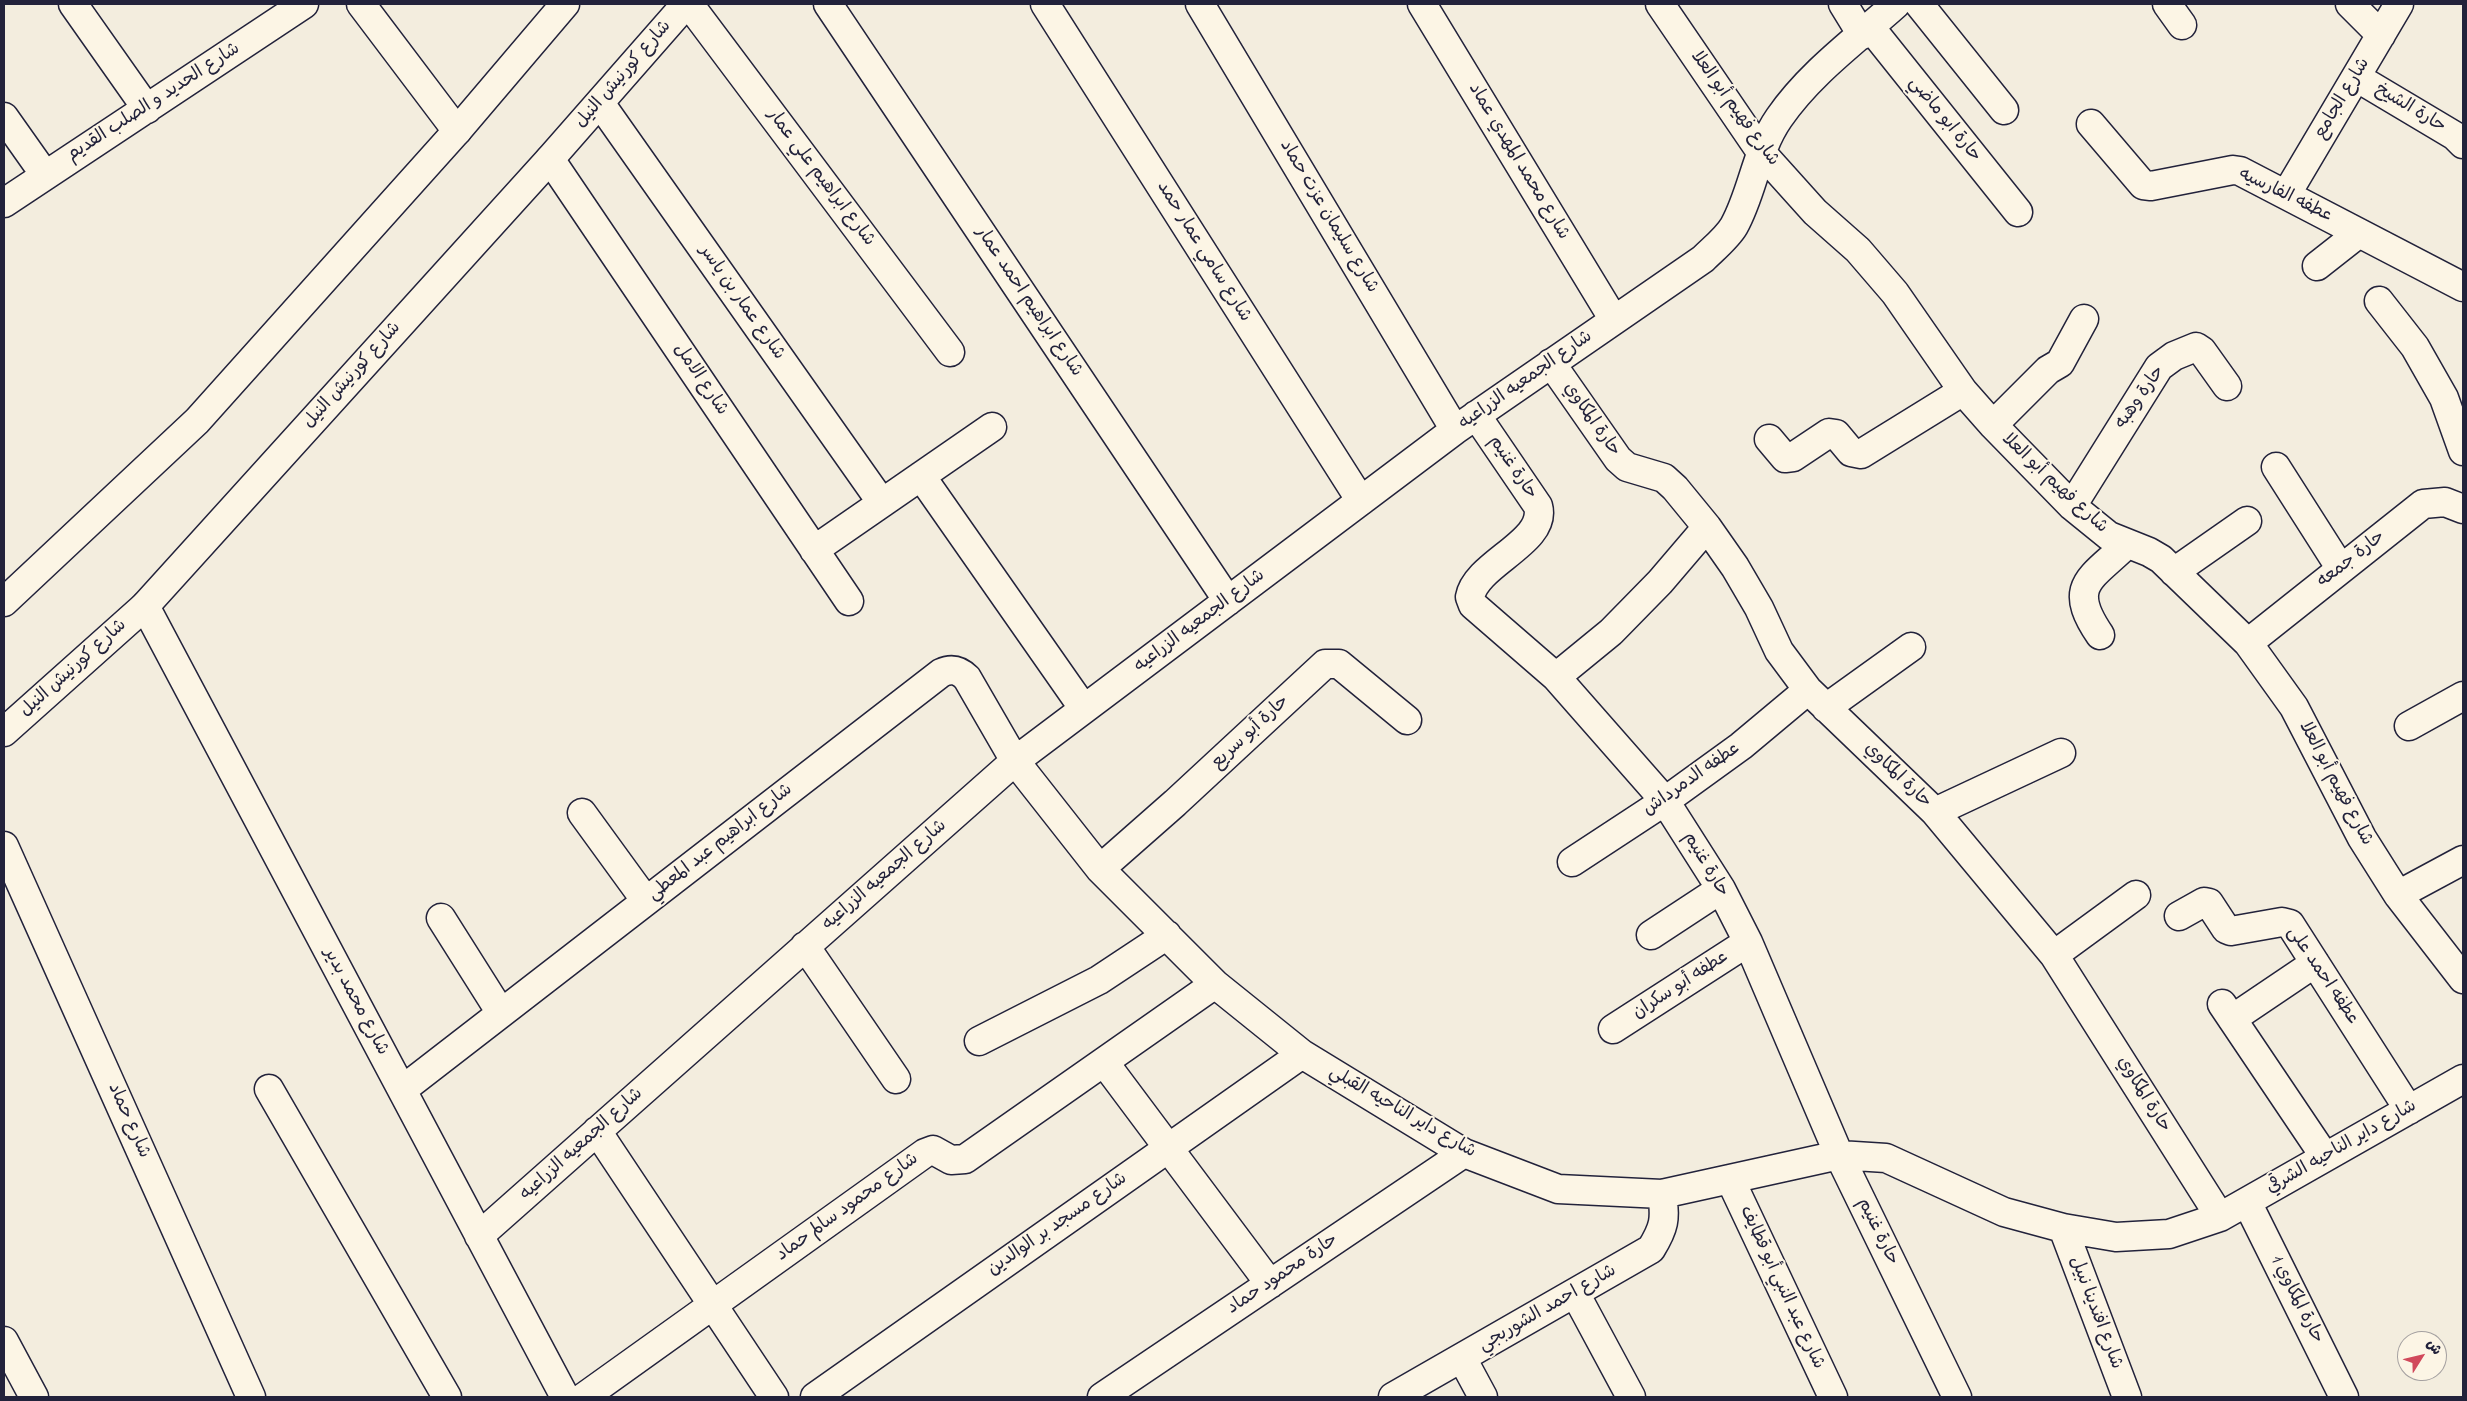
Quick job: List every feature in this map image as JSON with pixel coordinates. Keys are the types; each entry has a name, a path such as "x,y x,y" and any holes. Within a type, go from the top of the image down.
{"main road":[{"path":"73,4 147,108"},
{"name":"شارع الحديد و الصلب القديم","path":"4,203 45,174 304,4"},
{"path":"361,4 457,131"},
{"path":"4,602 197,421 457,131 565,4"},
{"name":"شارع كورنيش النيل","path":"4,732 145,606 688,4"},
{"name":"شارع ابراهيم علي عمار","path":"688,4 950,352"},
{"name":"شارع ابراهيم احمد عمار","path":"828,4 1228,601"},
{"name":"شارع سامي عمار حمد","path":"1045,4 1361,501"},
{"name":"شارع سليمان عزت حماد","path":"1200,4 1466,422"},
{"name":"شارع محمد المهدي عماد","path":"1422,4 1614,320"},
{"name":"شارع فهيم أبو العلا","path":"1660,4 1761,152 1815,212 1858,250 1895,293 1964,391 1993,425 2072,506 2109,536 2149,552 2161,559 2248,642 2294,707 2362,838 2398,895 2463,979"},
{"name":"حارة ابو ماضي","path":"1843,4 2018,212"},
{"name":"شارع الجمعيه الزراعيه","path":"479,1236 1015,761 1466,422 1703,259 1733,228 1751,188 1761,152 1778,119 1805,86 1896,4"},
{"path":"1919,4 2004,110"},
{"path":"2350,4 2381,35"},
{"name":"شارع الجامع","path":"2286,195 2399,4"},
{"name":"حارة الشيخ","path":"2356,77 2455,136 2463,144"},
{"name":"شارع عمار بن ياسر","path":"600,103 882,503"},
{"path":"4,117 45,174"},
{"name":"عطفه الفارسيه","path":"2091,124 2144,186 2233,170 2359,232 2463,287"},
{"name":"شارع الامل","path":"550,159 849,601"},
{"path":"2317,266 2359,232"},
{"path":"2379,301 2415,347 2439,389 2463,451"},
{"path":"1993,425 2048,370 2058,365 2084,319"},
{"name":"حارة وهبه","path":"2072,506 2159,367 2174,356 2196,346 2202,350 2228,386"},
{"name":"حارة المكاوي","path":"1551,363 1618,459 1627,467 1664,478 1707,528 1740,575 1779,651 1817,699 1935,812 2054,954 2220,1217"},
{"path":"1769,439 1785,458 1793,457 1829,433 1836,434 1851,452 1861,454 1964,391"},
{"name":"حارة غنيم","path":"1466,422 1538,506 1539,520 1532,531 1476,582 1470,597 1474,605 1556,677 1665,801 1721,889 1748,942 1839,1155 1957,1397"},
{"path":"814,550 992,427"},
{"path":"2276,467 2341,569"},
{"path":"920,476 1084,709"},
{"name":"حارة جمعه","path":"2248,642 2423,504 2445,502 2463,508"},
{"path":"2174,572 2246,521"},
{"path":"1556,677 1617,625 1660,582 1707,528"},
{"path":"2100,635 2088,616 2084,606 2083,594 2087,583 2127,544"},
{"name":"شارع محمد بدير","path":"145,606 565,1397"},
{"name":"عطفه الدمرداش","path":"1572,862 1665,801 1741,746 1817,699 1911,647"},
{"name":"حارة أبو سريع","path":"1100,869 1175,803 1325,664 1339,664 1407,720"},
{"name":"شارع ابراهيم عبد المعطي","path":"402,1090 946,671 958,671 967,678 1015,761"},
{"path":"2409,726 2463,696"},
{"path":"1935,812 2061,754"},
{"name":"شارع داير الناحيه القبلي","path":"1015,761 1100,869 1215,984 1302,1054 1464,1153 1558,1189 1662,1194 1839,1155 1886,1158 2004,1212 2063,1228 2116,1237 2169,1234 2220,1217"},
{"path":"582,813 646,901"},
{"name":"شارع حماد","path":"4,846 251,1397"},
{"path":"2398,895 2463,860"},
{"path":"1651,935 1721,889"},
{"path":"2054,954 2136,895"},
{"name":"عطفه احمد على","path":"2179,916 2204,902 2209,903 2226,929 2231,931 2286,922 2315,963 2409,1110"},
{"path":"441,918 501,1013"},
{"path":"979,1041 1099,980 1166,935"},
{"name":"عطفه أبو سكران","path":"1614,1029 1748,942"},
{"path":"805,946 896,1079"},
{"path":"2315,963 2227,1011 2326,1157"},
{"name":"شارع محمود سالم حماد","path":"584,1397 925,1153 933,1150 951,1160 965,1159 1215,984"},
{"name":"شارع مسجد بر الوالدين","path":"815,1397 1302,1054"},
{"path":"1104,1062 1270,1284"},
{"name":"شارع داير الناحيه الشرقي","path":"2220,1217 2463,1079"},
{"path":"269,1089 448,1397"},
{"path":"597,1131 774,1397"},
{"name":"حارة محمود حماد","path":"1102,1397 1464,1153"},
{"name":"شارع عبد النبي أبو قطايف","path":"1730,1179 1833,1397"},
{"name":"شارع احمد الشوربجي","path":"1393,1397 1651,1250 1661,1234 1665,1215 1662,1194"},
{"name":"حارة المكاوي 1","path":"2247,1202 2344,1397"},
{"name":"شارع افندينا نبيل","path":"2063,1228 2127,1397"},
{"path":"1574,1293 1631,1397"},
{"path":"4,1341 34,1397"},
{"path":"1462,1358 1483,1397"}]}
